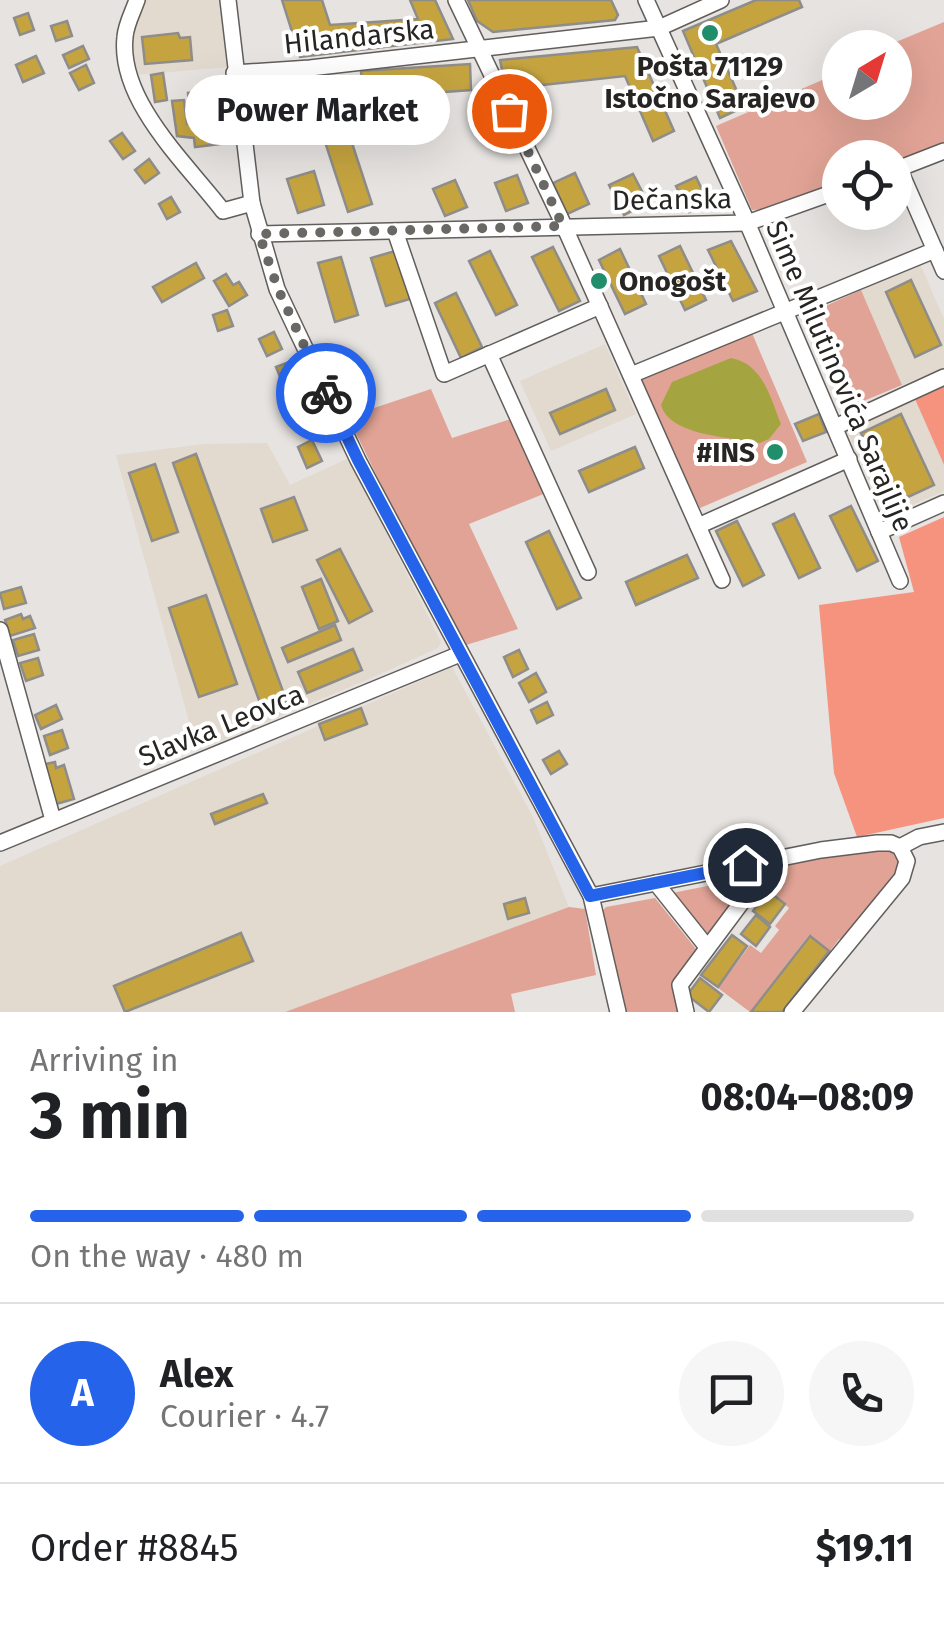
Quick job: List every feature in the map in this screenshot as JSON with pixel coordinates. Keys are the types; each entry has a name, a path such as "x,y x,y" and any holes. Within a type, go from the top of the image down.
{"street":[{"path":"137,0 124,40 126,70 138,99 224,210 252,203"},
{"path":"228,0 252,203 278,289 358,460 590,896 618,1012"},
{"path":"456,0 600,306 722,580"},
{"name":"Sime Milutinovića Sarajlije","path":"646,0 747,223 900,580"},
{"name":"Hilandarska","path":"234,74 659,28 722,0"},
{"path":"912,163 944,151"},
{"name":"Dečanska","path":"259,234 747,223 822,196"},
{"path":"912,201 944,271"},
{"path":"395,230 444,374 600,306"},
{"path":"631,375 935,250"},
{"path":"489,354 588,572"},
{"path":"835,427 944,377"},
{"path":"698,526 849,459"},
{"path":"880,532 944,503"},
{"path":"0,630 53,820"},
{"name":"Slavka Leovca","path":"0,843 460,654"},
{"path":"900,847 919,836 944,832"},
{"path":"590,896 774,859 877,843 900,847 907,862 902,878 792,1012"},
{"path":"686,1012 680,985 774,859"},
{"path":"656,882 707,947"}],"shaded area":[{"path":"144,0 223,0 227,67 136,75 131,47"},
{"path":"944,22 944,142 912,154 912,140 822,140 822,190 775,209 752,210 716,126 822,80 822,120 912,120 912,35"},
{"path":"920,264 944,319 944,367 902,385 861,290"},
{"path":"861,290 902,385 854,405 846,403 809,319 812,312"},
{"path":"752,333 807,462 700,508 635,377"},
{"path":"605,344 636,414 551,451 520,381"},
{"path":"731,358 742,361 758,374 781,424 769,439 760,443 688,429 667,415 661,405 672,382"},
{"path":"944,386 944,465 915,399"},
{"path":"431,389 452,438 520,416 546,493 469,524 518,629 466,645 422,568 350,421 374,408"},
{"path":"915,399 944,465 944,491 885,517 846,429"},
{"path":"267,443 290,485 349,458 441,642 438,648 369,679 197,751 116,455 205,444"},
{"path":"944,517 944,818 857,837 834,773 819,605 914,592 899,537"},
{"path":"452,667 533,817 569,907 285,1012 0,1012 0,866"},
{"path":"881,848 892,852 899,864 896,875 844,942 839,939 830,951 809,935 750,1012 718,988 750,945 761,953 779,930 775,926 789,908 768,890 772,884 765,878 776,864"},
{"path":"743,879 745,889 705,940 667,894"},
{"path":"655,898 696,949 675,980 678,1012 623,1012 599,914 606,907"},
{"path":"569,907 585,909 596,975 511,994 515,1012 285,1012"}],"building":[{"path":"282,0 322,0 330,25 418,19 410,0 435,0 453,39 300,57"},
{"path":"468,0 611,0 618,15 615,20 493,32 477,21"},
{"path":"756,0 799,0 802,7 716,44 744,107 720,118 683,31"},
{"path":"28,13 34,30 20,35 14,18"},
{"path":"67,21 72,36 56,41 51,26"},
{"path":"178,33 180,38 190,37 192,60 145,64 142,37"},
{"path":"83,46 89,59 69,68 63,55"},
{"path":"637,47 674,131 653,141 625,76 506,89 500,60"},
{"path":"36,56 44,73 23,82 16,65"},
{"path":"470,64 471,90 363,98 361,71"},
{"path":"86,65 94,83 79,90 70,73"},
{"path":"163,73 167,100 155,102 151,75"},
{"path":"331,79 372,204 348,212 307,87"},
{"path":"221,90 223,106 189,109 188,93"},
{"path":"184,100 187,124 192,123 193,130 219,126 221,144 195,147 194,138 177,136 172,101"},
{"path":"122,133 135,151 123,159 110,141"},
{"path":"149,159 159,173 145,183 135,170"},
{"path":"314,171 324,205 298,213 287,179"},
{"path":"575,173 589,204 567,214 553,183"},
{"path":"633,174 648,203 624,215 609,185"},
{"path":"517,175 528,203 506,211 495,183"},
{"path":"696,177 708,202 689,212 676,186"},
{"path":"455,180 467,207 445,216 433,189"},
{"path":"171,197 180,212 167,219 159,204"},
{"path":"731,241 757,291 733,301 708,250"},
{"path":"680,246 706,300 685,310 659,256"},
{"path":"553,247 580,301 559,311 532,257"},
{"path":"620,249 646,304 625,314 599,260"},
{"path":"395,251 410,299 386,306 371,258"},
{"path":"490,251 517,305 496,315 469,261"},
{"path":"341,257 358,315 335,322 318,263"},
{"path":"196,263 204,278 162,302 153,287"},
{"path":"226,274 233,285 239,282 247,295 229,306 214,281"},
{"path":"911,280 941,345 915,357 886,292"},
{"path":"456,293 482,347 461,358 435,303"},
{"path":"227,310 233,326 218,331 213,315"},
{"path":"274,332 282,349 267,356 259,339"},
{"path":"289,362 296,379 283,384 276,367"},
{"path":"606,389 615,410 560,434 550,413"},
{"path":"819,414 826,432 803,441 795,424"},
{"path":"901,414 934,485 895,503 861,433"},
{"path":"312,440 322,461 307,468 298,447"},
{"path":"635,447 644,468 589,492 579,471"},
{"path":"196,454 288,705 264,714 173,463"},
{"path":"155,464 178,532 152,541 129,473"},
{"path":"294,497 307,530 273,542 261,509"},
{"path":"851,506 878,561 857,571 830,516"},
{"path":"794,514 820,568 799,578 773,524"},
{"path":"737,521 764,575 743,586 716,531"},
{"path":"549,531 581,598 557,609 526,542"},
{"path":"340,549 372,611 349,623 317,560"},
{"path":"687,555 698,578 636,605 626,582"},
{"path":"321,579 338,621 319,629 302,587"},
{"path":"21,587 26,603 4,609 0,593"},
{"path":"206,595 237,684 199,697 169,608"},
{"path":"21,614 23,619 30,616 35,628 10,636 5,620"},
{"path":"335,625 341,640 288,662 282,648"},
{"path":"34,634 39,650 18,656 13,640"},
{"path":"353,649 362,670 307,693 298,672"},
{"path":"519,650 528,669 513,677 504,657"},
{"path":"38,658 43,675 26,681 20,663"},
{"path":"536,673 546,692 529,702 519,683"},
{"path":"547,702 553,715 537,723 531,710"},
{"path":"56,705 62,719 41,729 35,715"},
{"path":"361,708 367,724 325,740 319,724"},
{"path":"62,730 68,748 50,755 44,736"},
{"path":"559,751 567,764 551,774 543,760"},
{"path":"55,762 56,768 64,765 74,799 53,805 41,765"},
{"path":"263,794 267,803 215,824 211,814"},
{"path":"768,891 785,904 770,924 753,911"},
{"path":"525,898 529,913 508,919 504,904"},
{"path":"756,915 770,927 756,946 741,934"},
{"path":"241,933 253,961 125,1012 114,986"},
{"path":"732,935 747,946 718,987 701,975"},
{"path":"810,936 829,951 782,1012 751,1012"},
{"path":"700,978 722,995 709,1012 687,995"}],"way so far":[{"path":"326,393 278,289 259,234 563,226 509,111"}],"place":[{"name":"Pošta 71129 Istočno Sarajevo","path":"710,33"},
{"name":"Power Market","path":"509,111"},
{"name":"Onogošt","path":"599,281"},
{"name":"#INS","path":"775,452"}],"route":[{"path":"326,393 590,896 745,865"}]}
